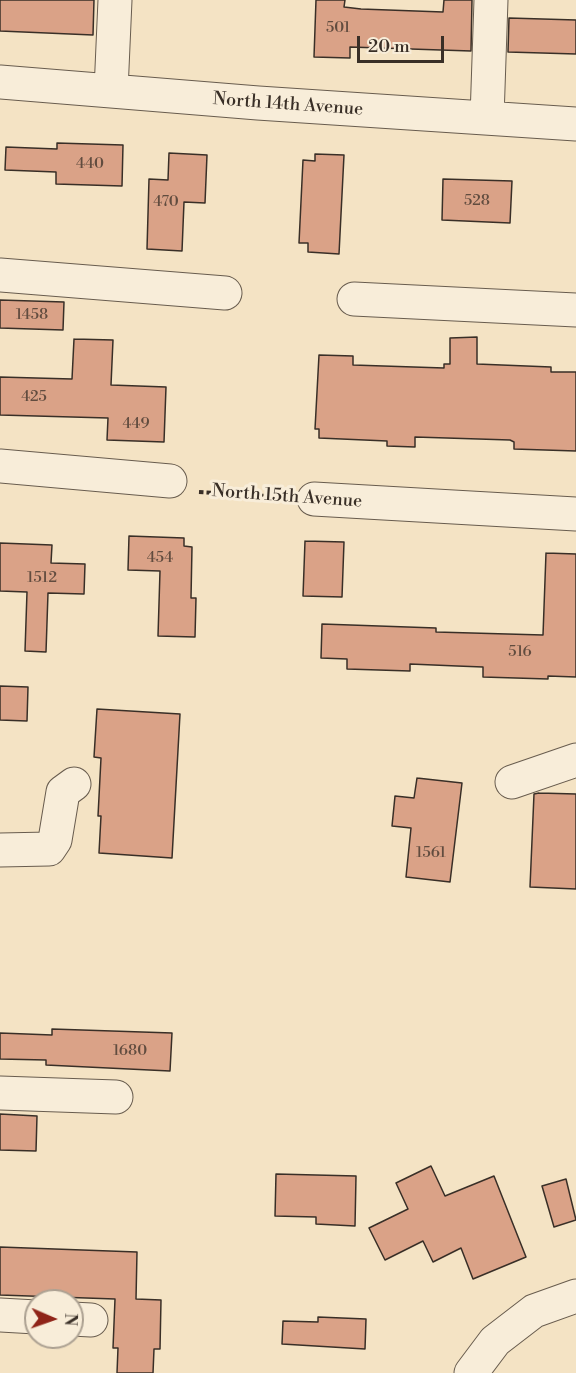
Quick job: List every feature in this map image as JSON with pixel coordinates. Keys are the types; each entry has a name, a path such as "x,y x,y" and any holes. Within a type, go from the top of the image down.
{"street":[{"path":"111,92 115,0"},
{"path":"487,118 491,0"},
{"name":"North 14th Avenue","path":"0,82 258,104 576,124"},
{"path":"0,274 225,294"},
{"path":"354,299 576,310"},
{"path":"0,466 170,481"},
{"name":"North 15th Avenue","path":"314,500 576,514"},
{"path":"512,782 576,760"},
{"path":"0,850 49,849 55,840 63,792 74,784"},
{"path":"0,1093 116,1097"},
{"path":"471,1373 495,1341 534,1311 576,1296"},
{"path":"0,1315 24,1316"}],"path":[{"name":"North 15th Avenue","path":"170,481 198,492 247,493 314,500"}],"building":[{"path":"0,0 94,0 93,35 0,31"},
{"path":"316,0 345,0 344,7 361,9 443,12 444,0 472,0 471,51 350,47 350,58 314,57"},
{"path":"509,18 576,20 576,54 508,52"},
{"path":"57,143 123,145 122,186 56,184 56,172 5,170 6,147 57,149"},
{"path":"169,153 207,155 205,203 184,202 182,251 147,249 149,179 168,180"},
{"path":"315,154 344,155 339,254 308,252 308,243 299,243 303,160 315,161"},
{"path":"443,179 512,181 510,223 442,220"},
{"path":"0,300 64,302 63,330 0,328"},
{"path":"477,337 477,364 551,367 551,372 576,372 576,451 514,449 514,442 510,440 415,437 415,447 387,446 387,441 319,438 319,429 315,429 319,355 353,356 353,365 444,368 444,364 450,364 450,338"},
{"path":"74,339 113,340 111,385 166,387 164,442 107,440 108,418 0,415 0,377 72,379"},
{"path":"129,536 184,538 184,546 192,547 191,598 196,598 195,637 158,636 160,571 128,570"},
{"path":"305,541 344,542 342,597 303,596"},
{"path":"0,543 52,545 51,563 85,564 84,594 48,593 46,652 25,651 27,592 0,591"},
{"path":"546,553 576,554 576,677 548,676 548,679 483,677 483,667 410,664 410,671 347,669 347,659 321,658 322,624 436,628 436,632 543,635"},
{"path":"0,686 28,687 27,721 0,720"},
{"path":"97,709 180,714 172,858 99,853 101,758 94,757"},
{"path":"417,778 462,783 450,882 406,877 411,828 392,826 395,796 414,798"},
{"path":"534,794 576,794 576,889 530,887"},
{"path":"52,1029 172,1033 170,1071 46,1065 46,1060 0,1059 0,1033 52,1035"},
{"path":"0,1114 37,1116 36,1151 0,1150"},
{"path":"431,1166 445,1196 494,1176 526,1257 473,1279 461,1248 433,1262 423,1241 385,1260 369,1228 408,1209 396,1183"},
{"path":"276,1174 356,1176 355,1226 316,1224 316,1217 275,1216"},
{"path":"566,1179 576,1220 554,1227 542,1186"},
{"path":"0,1247 137,1252 136,1299 161,1300 160,1349 154,1349 153,1373 117,1373 118,1348 113,1348 115,1299 84,1298 84,1289 24,1289 24,1296 0,1295"},
{"path":"318,1317 366,1319 365,1349 282,1344 283,1321 318,1322"}]}
